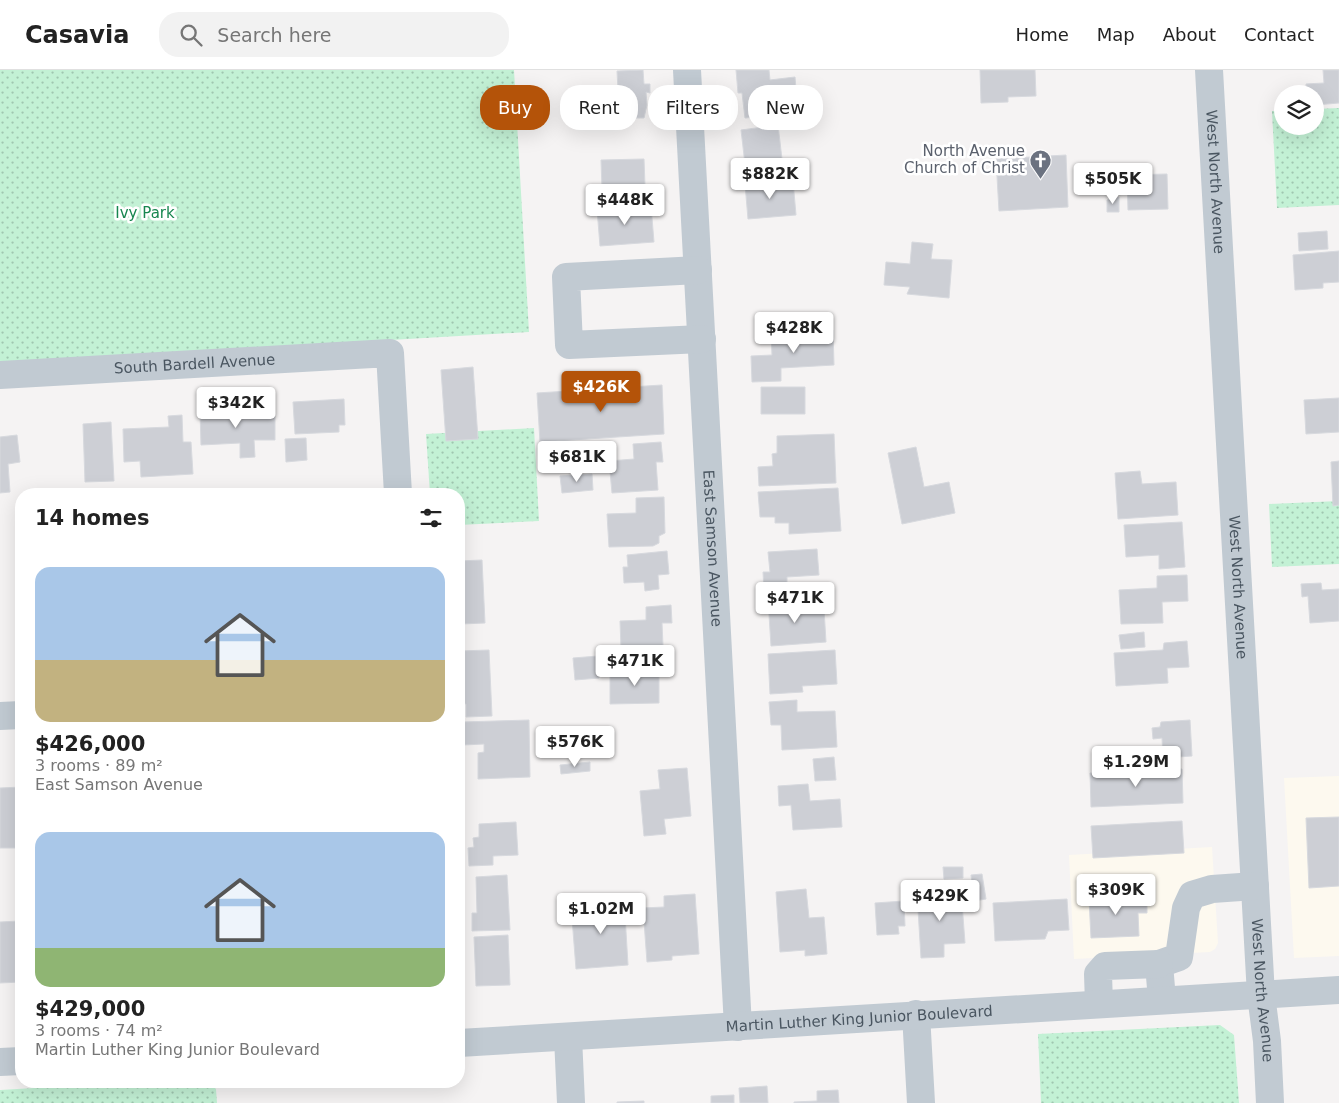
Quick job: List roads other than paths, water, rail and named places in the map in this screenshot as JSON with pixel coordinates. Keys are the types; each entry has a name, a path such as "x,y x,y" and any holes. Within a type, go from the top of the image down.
{"street":[{"name":"East Samson Avenue","path":"687,70 738,1027"},
{"name":"West North Avenue","path":"1209,70 1261,995 1267,1041 1270,1103"},
{"path":"698,270 566,277 569,346 702,338"},
{"name":"South Bardell Avenue","path":"0,375 390,353 398,488"},
{"path":"0,716 15,715"},
{"path":"1099,1004 1098,974 1105,966 1159,964 1179,958 1186,908 1192,895 1212,889 1255,886"},
{"path":"1159,964 1162,1000"},
{"name":"Martin Luther King Junior Boulevard","path":"465,1043 1339,990"},
{"path":"916,1014 921,1103"},
{"path":"568,1037 571,1103"},
{"path":"0,1062 15,1061"}],"place":[{"name":"North Avenue Church of Christ","path":"1041,179"}],"park label":[{"name":"Ivy Park","path":"145,213"}]}
